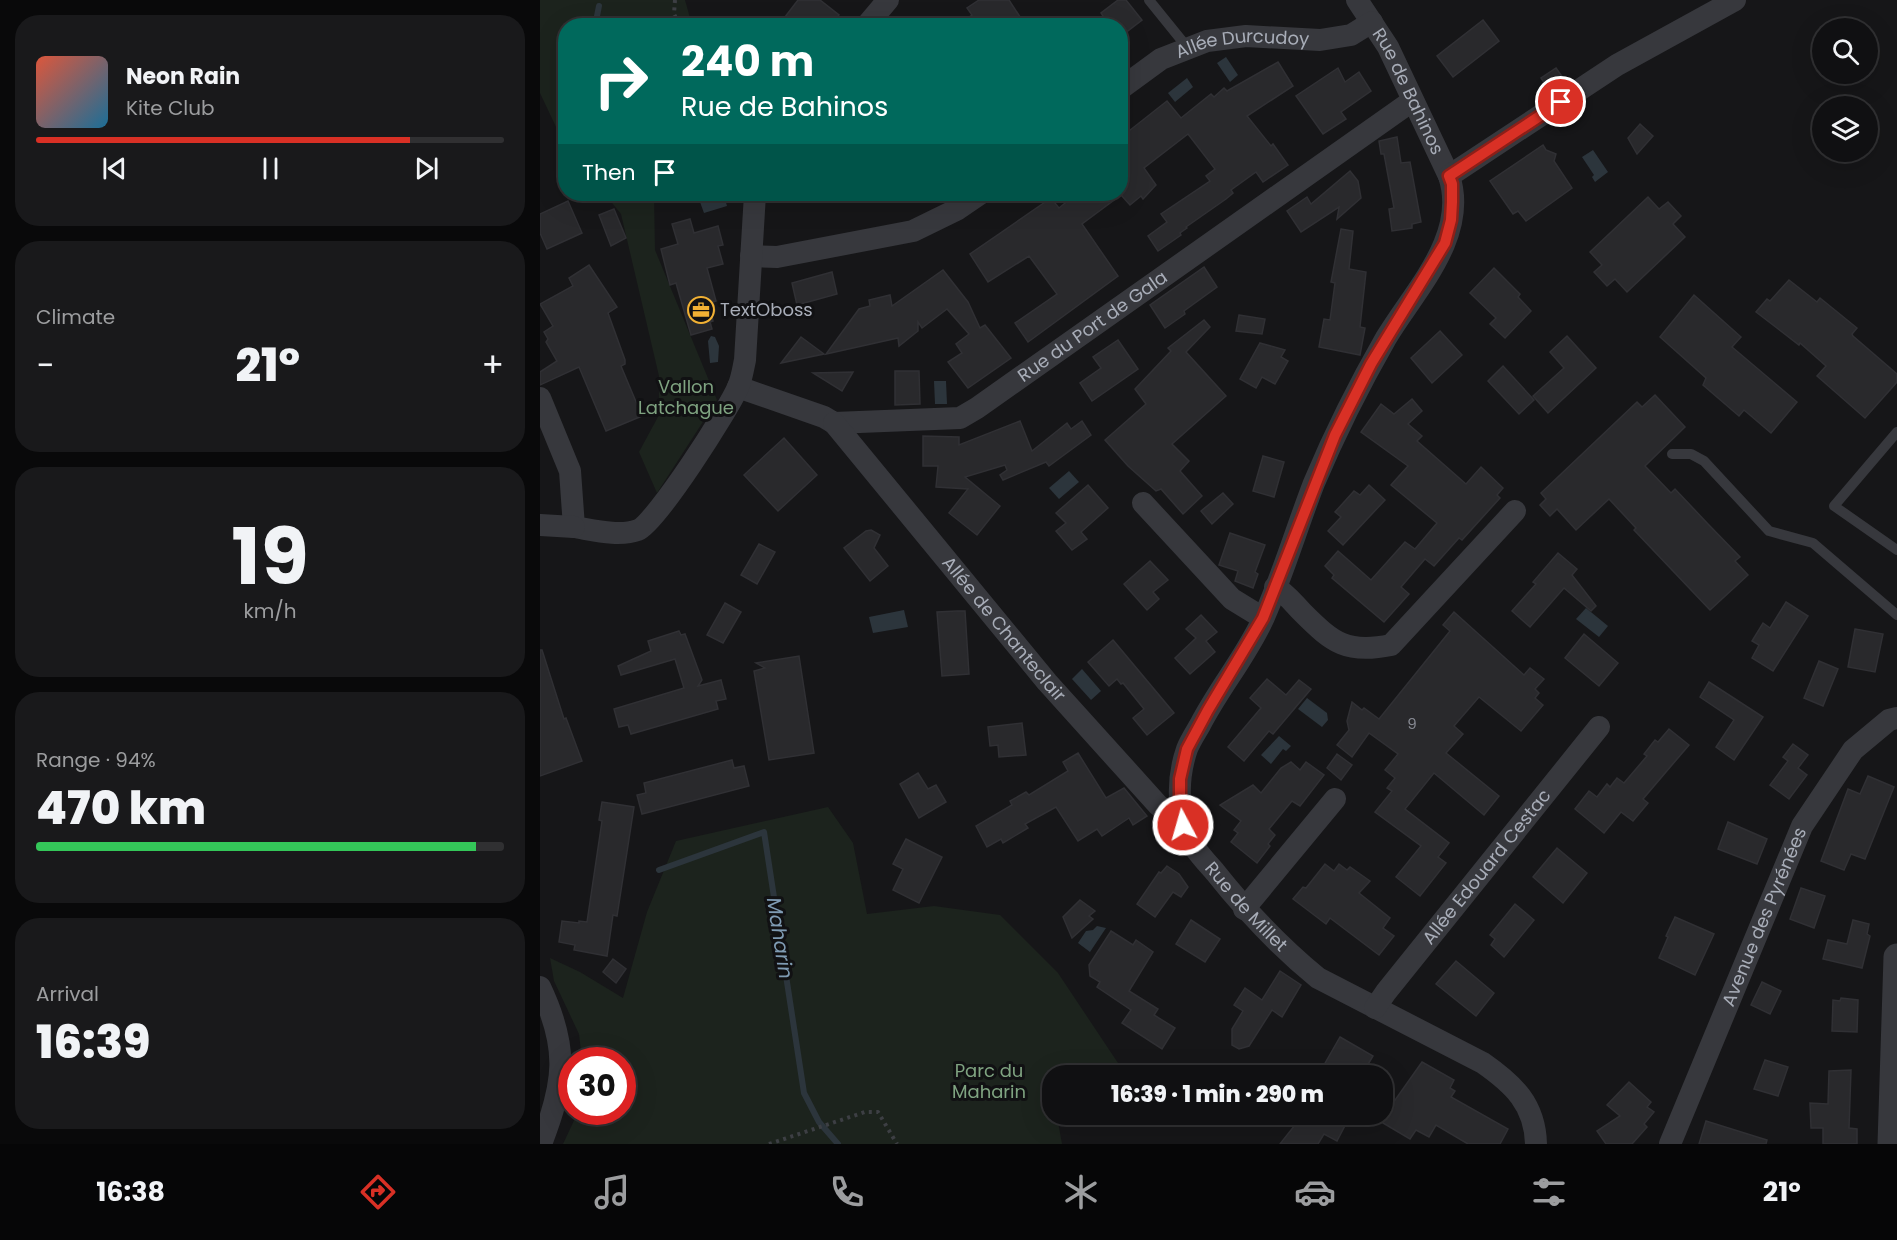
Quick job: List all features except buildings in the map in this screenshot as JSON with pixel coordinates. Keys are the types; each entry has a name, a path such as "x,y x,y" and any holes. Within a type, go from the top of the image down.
{"street":[{"path":"873,18 888,0"},
{"name":"Rue de Bahinos","path":"1357,0 1388,47 1449,176 1617,65 1735,0"},
{"name":"Allée Durcudoy","path":"1128,83 1161,59 1207,41 1246,36 1320,40 1351,35 1372,22"},
{"name":"Rue du Port de Gala","path":"738,387 824,417 834,423 960,418 1412,101"},
{"name":"Rue de Millet","path":"1449,176 1452,184 1451,220 1445,243 1371,364 1335,435 1263,618 1187,749 1180,779 1180,806 1183,825 1193,846 1244,909 1296,960 1318,978 1483,1063 1503,1077 1520,1094 1531,1114 1536,1144"},
{"path":"540,525 627,532 646,526 664,504 738,387 745,360 755,201"},
{"path":"751,256 777,256 913,231 970,201"},
{"path":"540,398 570,471 574,527"},
{"name":"Allée de Chanteclair","path":"834,423 1047,682 1158,805 1183,825"},
{"path":"1143,503 1232,599 1263,618"},
{"path":"1275,587 1286,593 1303,613 1339,644 1372,649 1391,645 1515,511"},
{"name":"Avenue des Pyrénées","path":"1670,1144 1802,826 1853,750 1889,720 1897,718"},
{"name":"Allée Edouard Cestac","path":"1375,1008 1599,727"},
{"path":"1244,909 1335,799"},
{"path":"1891,1144 1897,957"},
{"path":"540,987 548,1003 558,1037 562,1064 558,1091 541,1144"}],"lane":[{"path":"1149,0 1187,47"},
{"path":"1897,432 1834,506 1897,550"},
{"path":"1672,454 1691,454 1704,461 1769,531 1813,543 1897,615"}],"path":[{"path":"675,0 676,18"},
{"path":"769,1144 865,1112 878,1112 897,1144"}],"green space":[{"path":"540,0 685,0 690,18 558,18 558,131 540,93"},
{"name":"Vallon Latchague","path":"611,201 654,201 655,250 717,400 657,493 639,452 659,415 659,376 621,214"},
{"name":"Parc du Maharin","path":"828,807 853,843 867,914 934,906 1000,915 1058,973 1119,1065 1042,1065 1042,1125 1059,1125 1062,1144 563,1144 572,1125 636,1125 636,1047 580,1047 579,1034 554,981 550,958 580,972 623,998 647,912 676,841"}],"shaded area":[{"path":"1226,57 1238,75 1230,82 1217,63"},
{"path":"1187,78 1193,87 1175,102 1168,93"},
{"path":"1593,150 1608,172 1595,182 1592,177 1594,175 1582,157"},
{"path":"726,201 727,206 704,213 700,202"},
{"path":"711,336 715,337 719,346 718,362 710,363 708,341"},
{"path":"934,381 946,381 947,404 935,404"},
{"path":"1069,471 1079,482 1059,499 1049,488"},
{"path":"1586,608 1608,626 1599,637 1576,619"},
{"path":"904,610 908,627 873,633 869,617"},
{"path":"1082,669 1101,691 1091,700 1072,679"},
{"path":"1307,698 1327,713 1328,720 1322,727 1298,709"},
{"path":"1279,736 1291,746 1286,751 1283,749 1271,764 1261,755"},
{"path":"1097,926 1106,928 1090,952 1078,943 1086,931 1093,930"}],"waterway":[{"name":"Maharin","path":"597,18 599,6"},
{"name":"Maharin","path":"659,870 764,832 804,1093 819,1122 838,1144"}],"place":[{"name":"TextOboss","path":"701,310"}],"route":[{"path":"1183,825 1180,779 1187,749 1263,618 1314,484 1335,435 1371,364 1445,243 1451,220 1452,184 1449,176 1561,102"}]}
